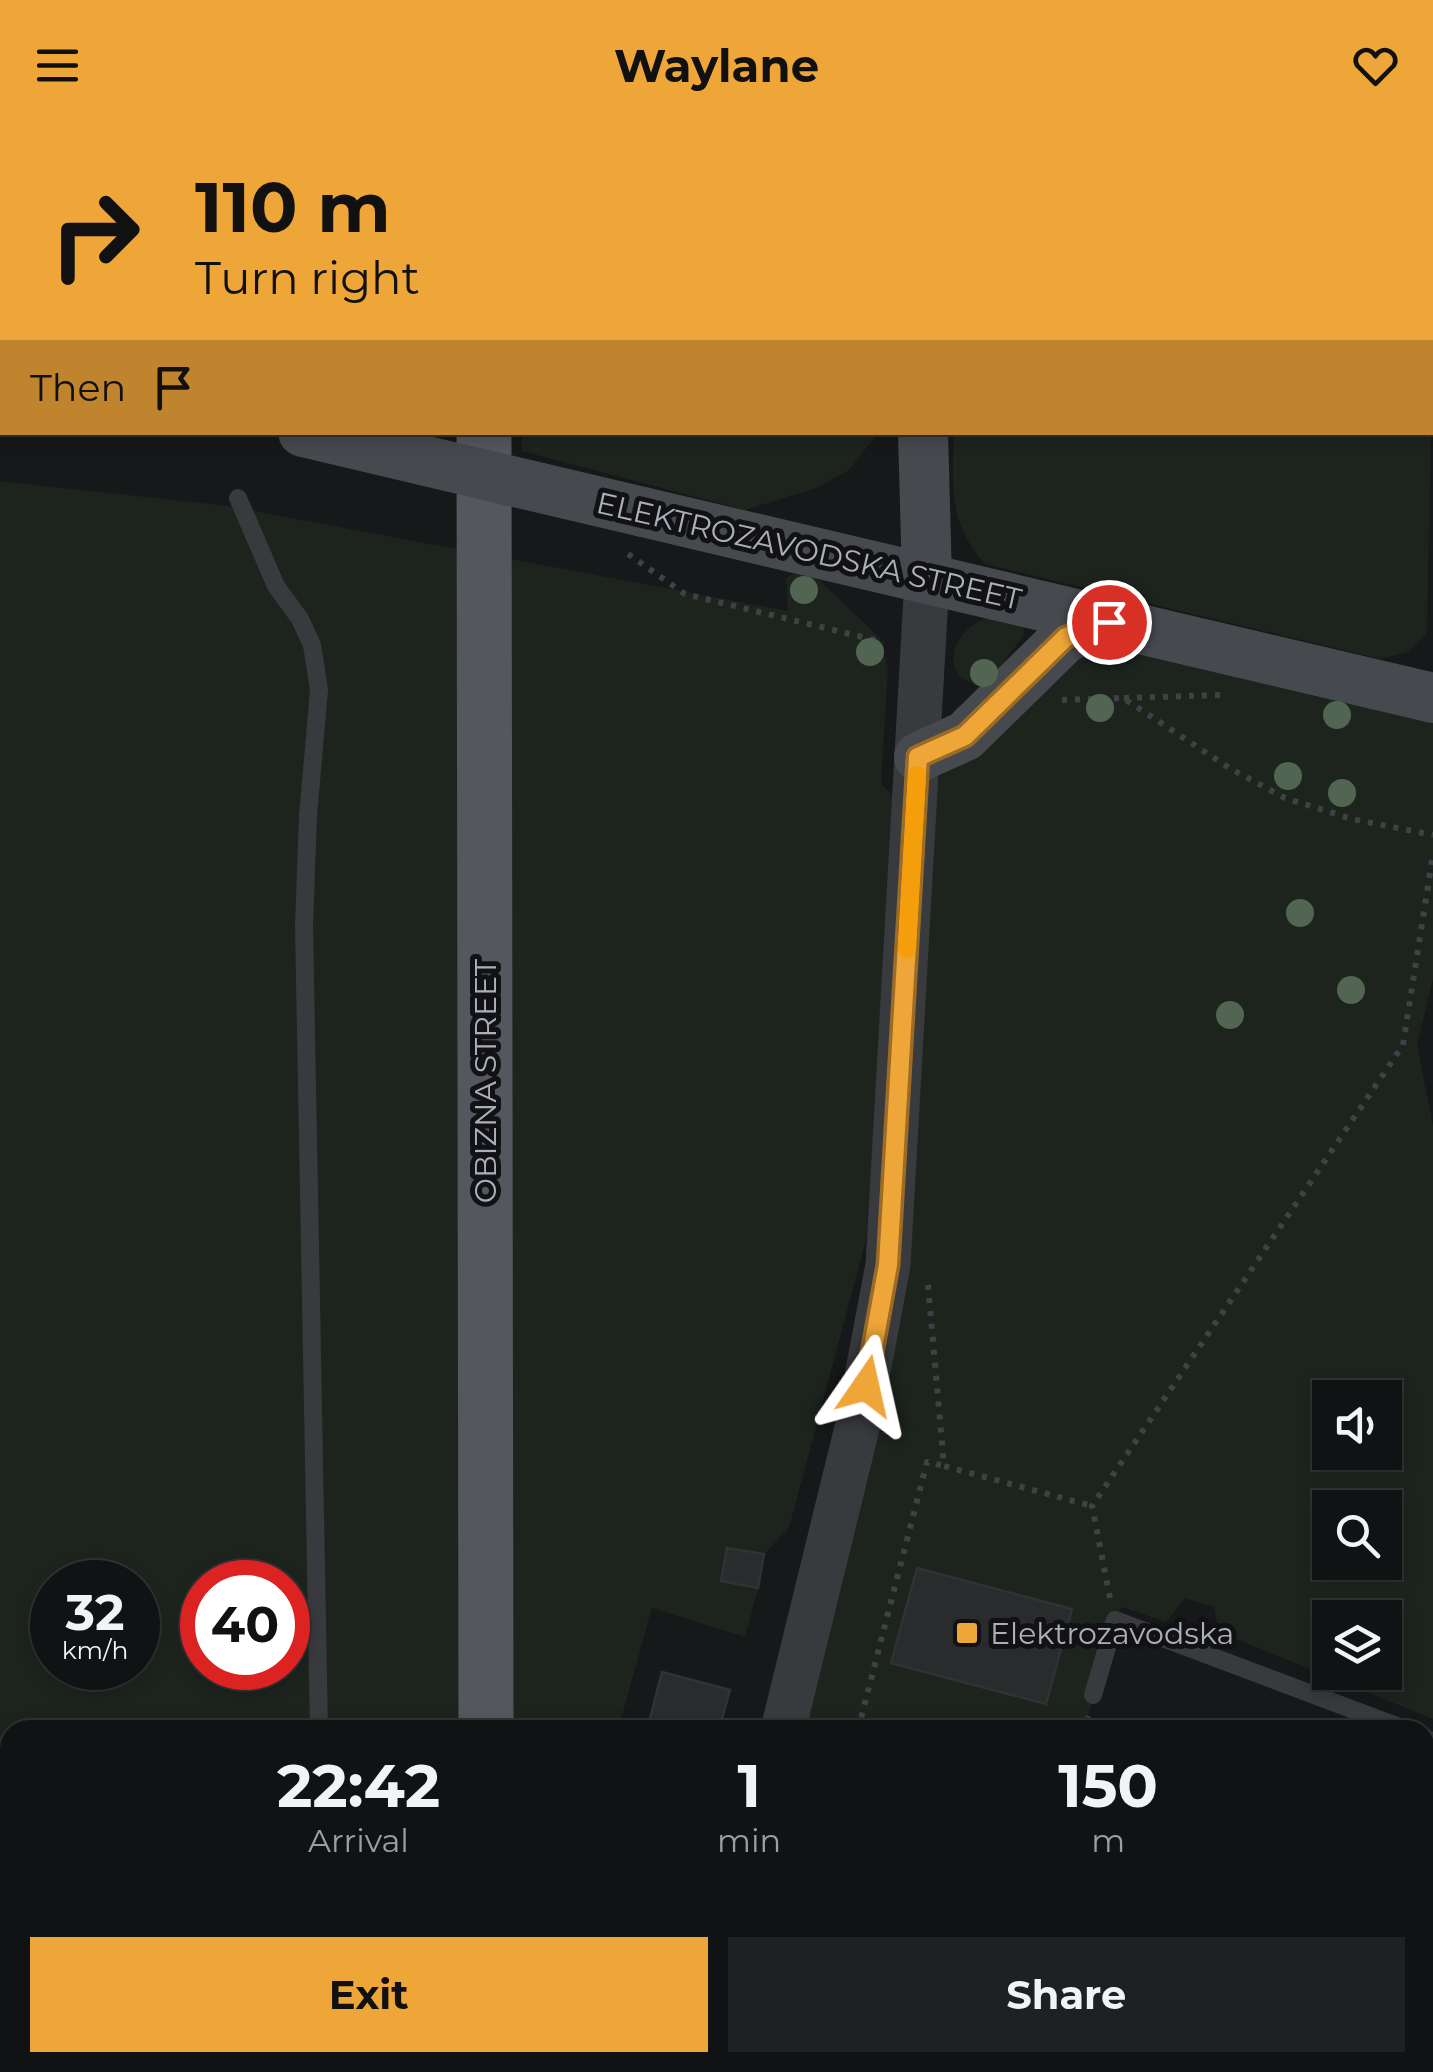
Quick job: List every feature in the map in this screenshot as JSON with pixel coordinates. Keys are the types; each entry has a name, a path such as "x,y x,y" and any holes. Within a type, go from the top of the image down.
{"main road":[{"name":"ELEKTROZAVODSKA STREET","path":"313,435 632,531 926,579 1433,698"},
{"name":"OBIZNA STREET","path":"484,435 486,1720"},
{"path":"923,435 926,579"},
{"path":"918,757 965,736 1066,637 1109,622"}],"street":[{"path":"785,1720 858,1424 888,1265 926,579"}],"lane":[{"path":"238,498 276,586 300,618 312,645 319,690 304,925 318,1720"},
{"path":"1093,1695 1115,1620 1380,1720"}],"path":[{"path":"632,531 684,594 923,652"},
{"path":"1019,682 1046,700 1123,698 1231,769 1284,798 1352,819 1433,835"},
{"path":"1115,1620 1092,1506 1403,1046 1433,854"},
{"path":"928,1274 944,1466"},
{"path":"861,1720 927,1462 1092,1506"}],"shaded area":[{"path":"522,435 876,435 849,470 816,488 745,510 522,451"},
{"path":"953,435 1431,435 1427,634 1408,652 1380,659 985,564 964,533 953,487"},
{"path":"0,481 228,506 788,611 786,579 795,572 815,576 880,638 888,668 881,784 899,802 866,1240 789,1528 764,1554 727,1548 722,1581 758,1588 745,1637 652,1608 621,1720 0,1720"},
{"path":"999,616 1023,622 1024,635 989,682 972,682 960,676 954,667 958,641 981,620"},
{"path":"1113,641 1433,715 1433,979 1417,1045 1433,1126 1433,1719 1362,1690 1402,1690 1402,1600 1312,1600 1312,1670 1219,1632 1214,1607 1185,1598 1166,1622 1122,1607 1087,1720 801,1720 937,779 1084,653","holes":["917,1568 1071,1609 1045,1704 891,1663"]}],"building":[{"path":"727,1548 764,1554 758,1588 721,1581"},
{"path":"917,1568 1072,1609 1046,1704 891,1663"},
{"path":"662,1672 730,1690 722,1720 650,1720"}],"slow traffic":[{"path":"907,949 917,775"}],"place":[{"name":"Elektrozavodska","path":"967,1633"}],"route":[{"path":"866,1386 888,1265 918,757 965,736 1066,637 1109,622"}]}
